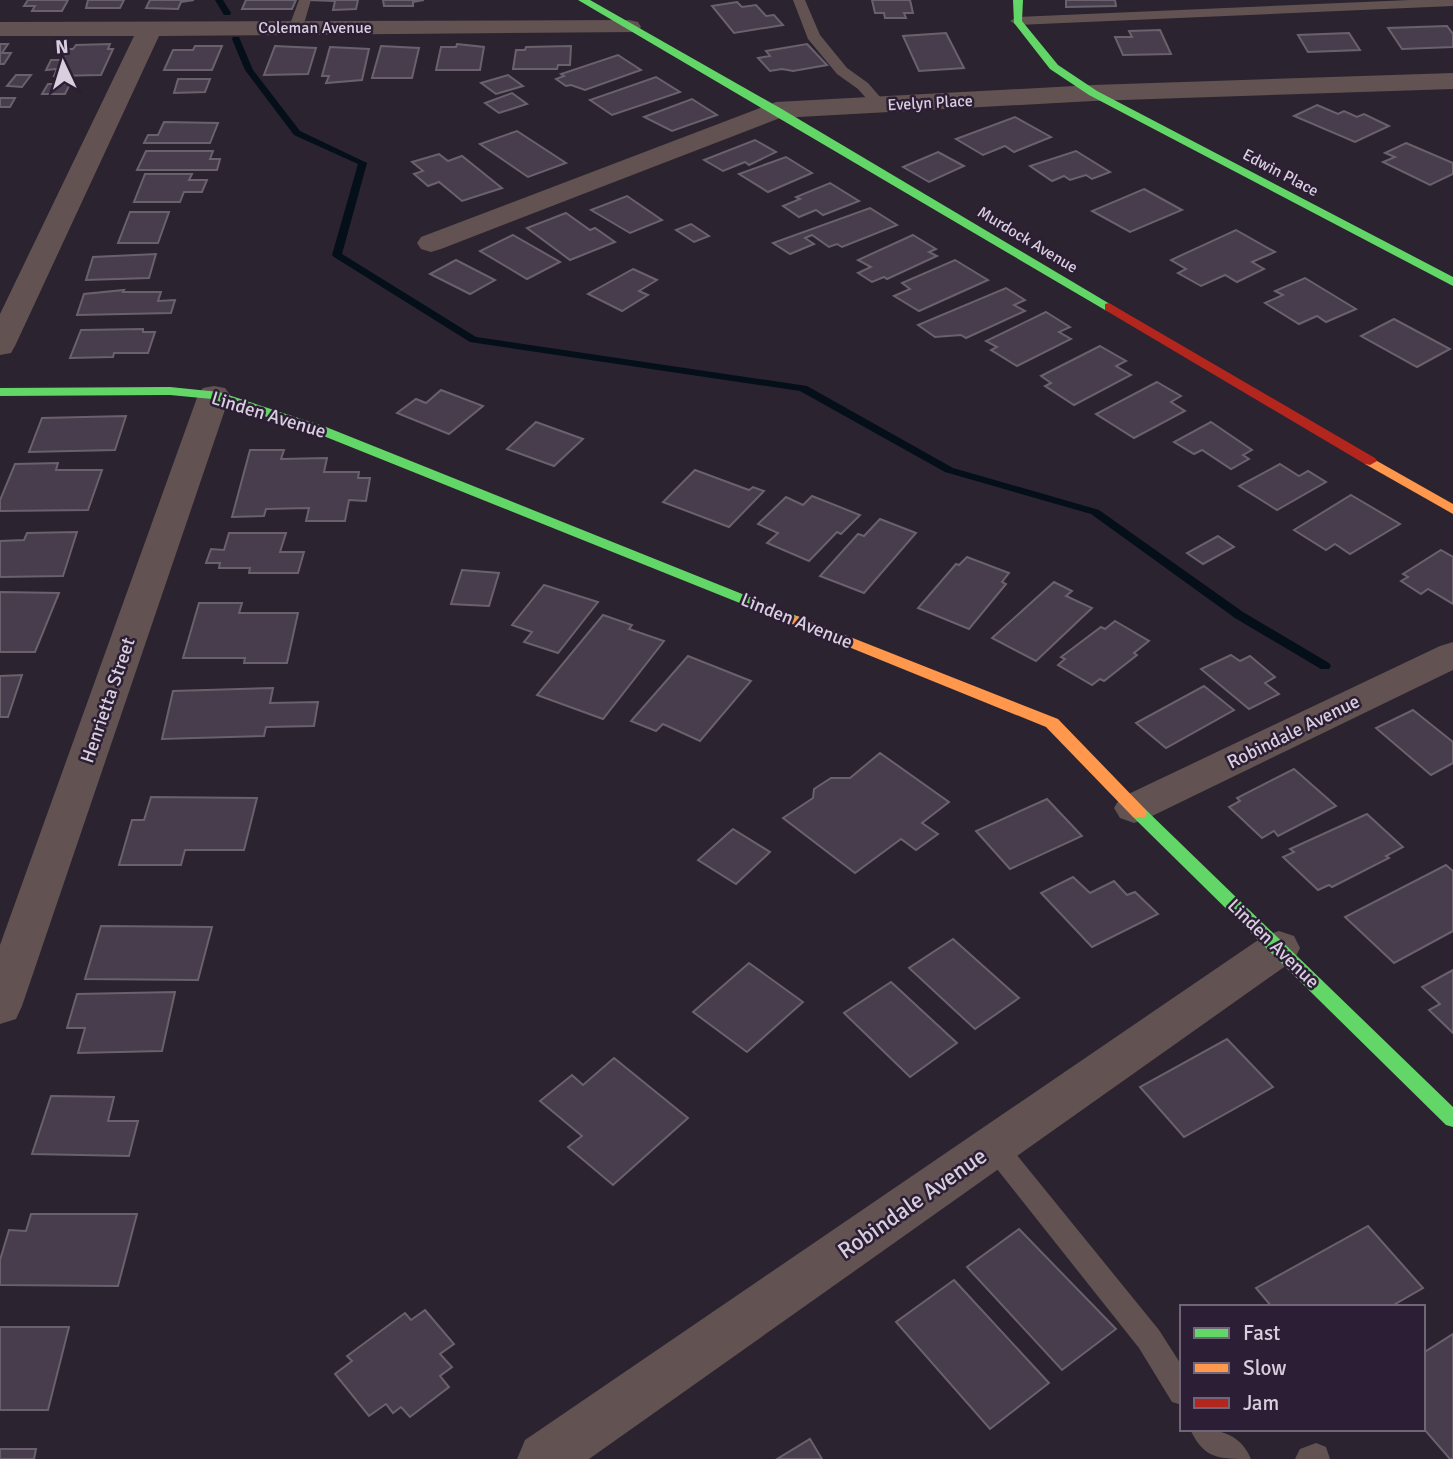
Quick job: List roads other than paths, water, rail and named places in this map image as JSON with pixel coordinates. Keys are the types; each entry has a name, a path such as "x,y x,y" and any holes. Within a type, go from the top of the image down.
{"street":[{"name":"Murdock Avenue","path":"583,0 776,110 1453,510"},
{"path":"1017,21 1018,0"},
{"name":"Edwin Place","path":"1017,21 1054,67 1093,93 1453,282"},
{"name":"Coleman Avenue","path":"0,29 629,27"},
{"path":"0,346 150,28"},
{"name":"Evelyn Place","path":"432,243 776,110 1093,93 1453,81"},
{"name":"Linden Avenue","path":"0,392 170,391 214,395 321,430 1052,723 1134,808 1453,1119"},
{"name":"Henrietta Street","path":"0,1006 12,936 214,395"},
{"name":"Robindale Avenue","path":"1134,808 1453,654"},
{"name":"Robindale Avenue","path":"544,1459 1279,948"}],"lane":[{"path":"296,27 305,0"},
{"path":"799,0 811,25 813,36 842,71 863,86 880,105"},
{"path":"1017,21 1453,2"},
{"path":"994,1146 1149,1339 1180,1389"},
{"path":"1206,1431 1211,1440 1236,1459"}],"waterway":[{"path":"219,0 227,13"},
{"path":"236,39 249,70 297,133 363,163 337,255 473,340 803,388 949,470 1095,512 1239,615 1325,666"}]}
